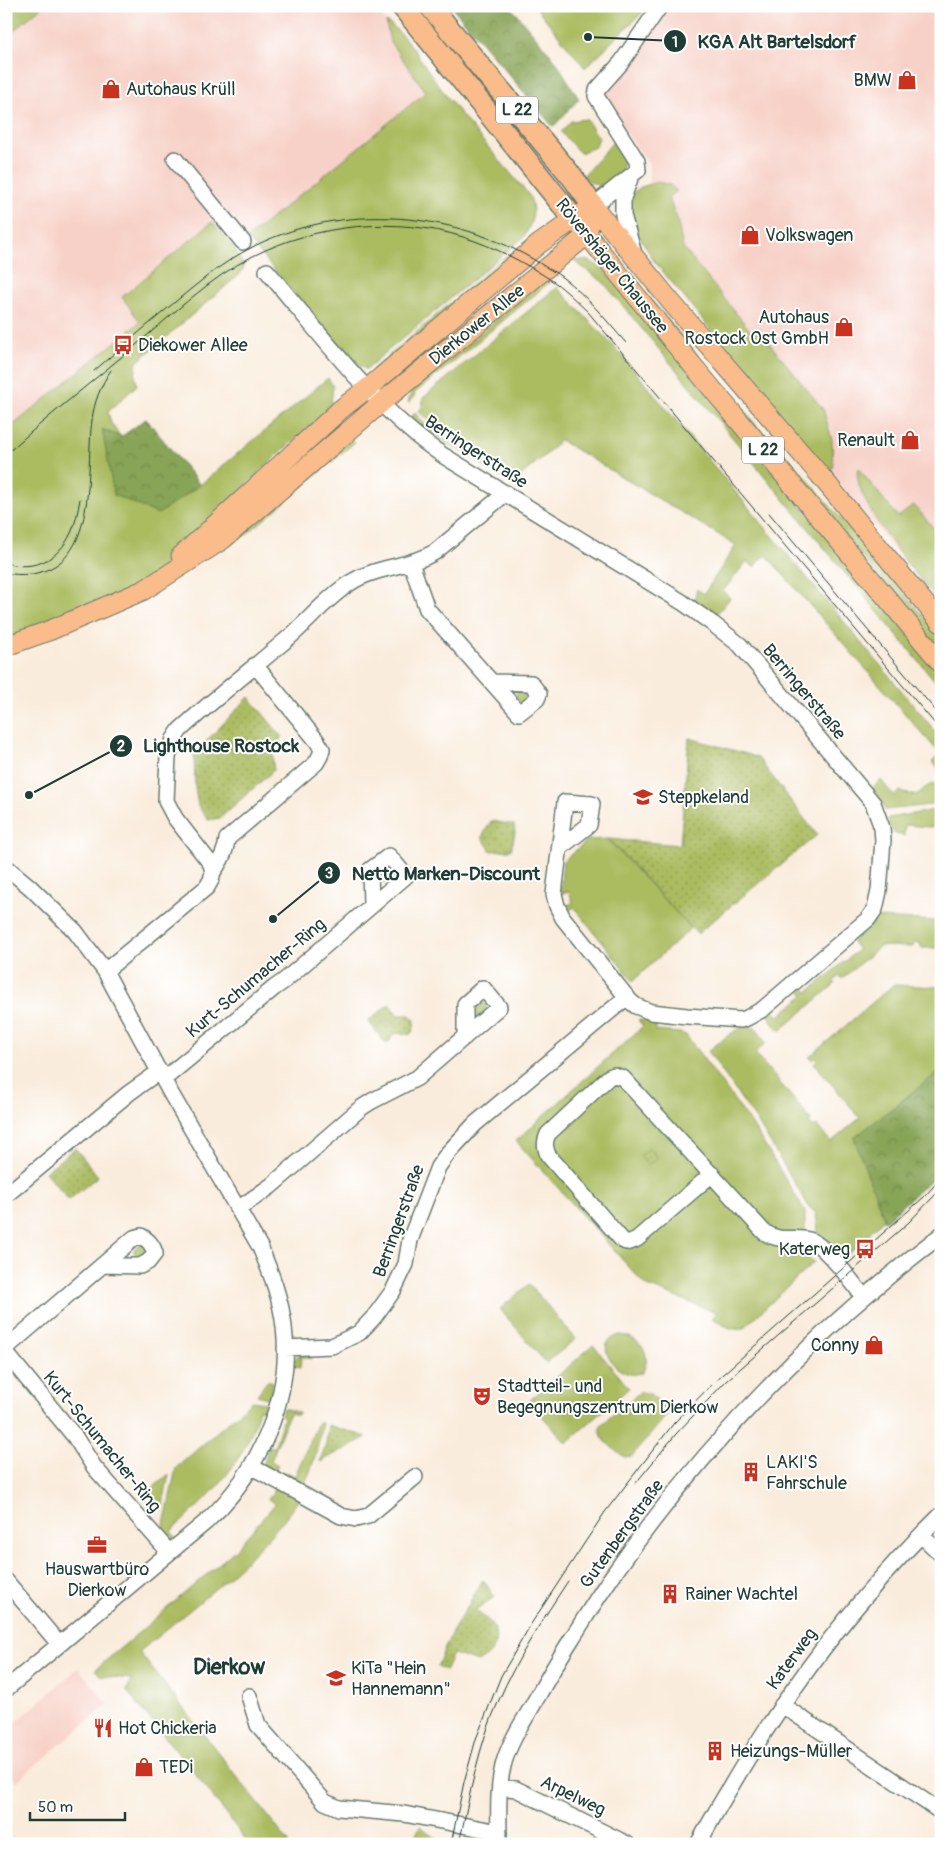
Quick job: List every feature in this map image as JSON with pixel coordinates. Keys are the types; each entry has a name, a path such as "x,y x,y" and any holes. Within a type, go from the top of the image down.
{"highway":[{"name":"Rövershäger Chaussee","path":"402,6 581,227"},
{"name":"Rövershäger Chaussee","path":"430,6 574,178 593,206"}],"main road":[{"name":"Dierkower Allee","path":"6,646 51,630 144,590 222,540 581,227 593,206"},
{"name":"Rövershäger Chaussee","path":"593,206 635,259 818,474 941,623"},
{"name":"Dierkower Allee","path":"112,603 146,583 168,567 341,409 539,244 581,227"},
{"name":"Rövershäger Chaussee","path":"581,227 941,663"}],"street":[{"name":"Rövershäger Chaussee","path":"635,259 623,215 624,198 631,176 638,170 637,161 596,96 596,90 621,63 660,6"},
{"path":"175,159 243,242"},
{"path":"593,206 631,176"},
{"path":"267,271 368,388"},
{"name":"Berringerstraße","path":"368,388 380,403 427,444 682,602 740,645 873,802 882,828 883,840 879,891 875,908 868,919 763,1009 741,1020 651,1012 636,1006 626,997 562,918 554,894 561,846"},
{"path":"213,872 206,857 168,809 165,794 168,756 174,739 180,730 351,582 372,572 425,558 435,552 506,493"},
{"path":"411,563 428,608 493,682"},
{"path":"105,971 207,887 213,872 220,862 228,839 316,763 320,756 322,749 317,741 255,665"},
{"path":"6,866 75,932 105,971 260,1247 272,1273 281,1305 286,1348 282,1382 274,1414 262,1447 252,1467 235,1491 220,1508 6,1689"},
{"name":"Kurt-Schumacher-Ring","path":"6,1195 124,1098 162,1075 284,981 371,904"},
{"name":"Berringerstraße","path":"286,1348 332,1346 359,1333 374,1317 393,1291 406,1264 410,1240 438,1167 448,1153 475,1124 626,997"},
{"path":"238,1210 271,1186 361,1108 418,1078 464,1037"},
{"path":"712,1174 630,1243 622,1240 548,1155 544,1146 548,1134 609,1077 618,1076 623,1078 712,1174 764,1232 773,1238 814,1242 837,1264 863,1296"},
{"name":"Gutenbergstraße","path":"499,1838 502,1767 510,1745 556,1664 612,1576 659,1511 724,1433 780,1374 863,1296 941,1235"},
{"path":"6,1348 103,1265"},
{"name":"Kurt-Schumacher-Ring","path":"6,1353 75,1437 94,1467 169,1552"},
{"path":"252,1467 341,1516 356,1519 368,1516 415,1477"},
{"name":"Katerweg","path":"698,1844 742,1767 810,1664 845,1619 941,1515"},
{"path":"921,1535 941,1554"},
{"path":"6,1581 59,1644"},
{"path":"250,1696 258,1725 325,1802 338,1808 404,1814 499,1838"},
{"path":"782,1704 941,1812"},
{"name":"Arpelweg","path":"500,1787 516,1789 627,1844"}],"shaded area":[{"path":"43,6 373,6 386,22 390,42 427,92 234,248 212,222 122,296 141,322 12,426 6,418 6,37"},
{"path":"669,6 941,6 941,606 654,261 634,192 649,184 649,164 614,115 605,99 606,88 657,17"},
{"path":"78,1668 108,1704 16,1782 6,1771 6,1731"}],"green space":[{"path":"6,6 43,6 6,37"},
{"path":"451,6 510,6 556,61 579,99 553,127"},
{"path":"535,6 649,6 585,68"},
{"path":"386,22 393,26 407,41 459,112 529,195 533,211 530,226 524,237 366,369 354,364 247,238 426,92 390,42"},
{"path":"586,119 599,138 595,147 580,153 561,132 571,121"},
{"path":"614,141 621,152 622,172 610,184 592,183 583,176"},
{"path":"657,182 670,185 677,191 668,197 677,218 683,248 753,334 760,328 761,333 823,409 832,440 833,465 830,474 654,261 627,215 629,199 634,192 641,187"},
{"path":"212,222 234,248 244,267 240,274 137,362 135,376 137,385 108,412 111,423 121,437 146,419 200,485 328,378 333,386 331,404 326,408 328,410 272,460 197,532 201,538 146,583 6,646 6,418 12,426 140,322 122,297"},
{"path":"506,256 510,259 380,368 372,370"},
{"path":"615,257 758,427 804,475 941,637 941,652"},
{"path":"574,261 590,261 603,269 941,673 941,688 603,282"},
{"path":"545,279 550,282 415,393 414,398 408,403 414,388"},
{"path":"557,287 618,351 941,738 941,771 932,762 940,754 766,555 754,567 747,561 723,591 730,598 715,616 694,601 697,589 704,594 736,545 560,440 549,452 519,477 444,433 418,411 422,408 423,398"},
{"path":"415,413 433,431 509,475 506,480 414,421 411,417"},
{"path":"146,419 200,485 158,514 114,495 102,429 121,437"},
{"path":"352,439 355,442 247,534 224,548"},
{"path":"858,468 898,517 914,505 941,537 941,604 904,559 875,518 864,498 858,481"},
{"path":"524,687 532,697 522,705 514,695"},
{"path":"249,697 282,737 274,752 274,770 220,818 208,820 198,806 195,788 194,754"},
{"path":"689,738 758,758 817,835 697,934 608,839 680,845"},
{"path":"881,780 894,796 900,791 912,795 916,794 933,784 940,789 940,797 930,805 885,810 872,788"},
{"path":"941,809 941,828 905,825 904,836 895,834 889,825 888,818"},
{"path":"491,821 514,825 515,833 511,850 491,851 482,837"},
{"path":"607,839 691,928 633,981 574,907 566,913 564,906 573,903 569,891 560,894 563,861 588,840"},
{"path":"384,866 393,877 384,884 375,874"},
{"path":"877,918 941,921 941,948 921,948 921,944 914,943 913,947 880,946 842,979 839,976 833,981 835,984 780,1031 773,1024 768,1013 772,1009 779,1016 804,995 798,987 801,985 808,992 858,950 852,942"},
{"path":"893,985 941,987 941,1171 885,1221 883,1220 869,1233 870,1235 846,1256 842,1257 818,1232 816,1213 809,1207 760,1126 708,1051 743,1027 755,1028 766,1043 755,1053 811,1120 809,1122 814,1128 817,1126 831,1142 860,1118 814,1063 817,1060 815,1058 812,1060 809,1057"},
{"path":"481,1000 486,1005 486,1010 472,1022 472,1008"},
{"path":"389,1004 398,1015 410,1015 415,1020 411,1034 393,1034 390,1041 386,1044 368,1021"},
{"path":"638,1020 656,1021 656,1031 686,1035 751,1123 805,1211 805,1233 797,1244 814,1262 744,1328 727,1327 712,1318 717,1313 645,1285 516,1141 643,1026"},
{"path":"941,1070 941,1171 885,1221 854,1138"},
{"path":"75,1148 98,1176 69,1200 45,1172"},
{"path":"650,1148 657,1158 648,1165 640,1156"},
{"path":"142,1243 150,1252 140,1260 133,1251"},
{"path":"529,1284 576,1339 546,1363 500,1309"},
{"path":"619,1335 633,1339 642,1347 646,1359 642,1373 632,1374 623,1372 617,1368 608,1356 607,1344 611,1339"},
{"path":"593,1345 629,1388 566,1443 529,1401"},
{"path":"310,1352 311,1359 301,1357 300,1368 290,1366 298,1356"},
{"path":"268,1380 273,1382 271,1394 273,1400 257,1395"},
{"path":"640,1392 650,1394 667,1408 668,1414 632,1456 624,1457 603,1439 600,1430 601,1425"},
{"path":"252,1401 271,1404 267,1411 259,1409 254,1428 236,1461 213,1491 171,1531 176,1538 170,1544 162,1534 176,1468"},
{"path":"283,1408 299,1413 298,1415 289,1414 271,1461 278,1465 276,1469 272,1470 263,1466 269,1446 274,1448 284,1417 281,1415"},
{"path":"318,1422 322,1423 317,1450 309,1475 301,1491 281,1479 286,1472 295,1476"},
{"path":"328,1425 367,1437 320,1462 326,1443"},
{"path":"169,1474 162,1510 147,1493"},
{"path":"279,1482 302,1495 286,1518 227,1579 139,1652 290,1844 249,1844 200,1780 127,1691 131,1679 101,1676 95,1670 235,1550 275,1504 268,1499"},
{"path":"483,1580 495,1597 475,1610 490,1622 495,1629 496,1641 491,1653 478,1662 453,1654 446,1670 437,1667 451,1634"},
{"path":"420,1826 444,1844 412,1844"},
{"path":"469,1835 487,1839 487,1844 469,1844"}],"tram line":[{"path":"94,371 194,287 238,255 274,237 312,225 351,219 390,218 430,222 469,231 506,245 555,272 572,285 626,343"},
{"path":"6,454 192,297 222,275 253,256 277,245 303,237 329,230 357,227 384,225 411,227 437,230 463,237 510,256 532,268 567,292 588,312 941,731"},
{"path":"6,573 29,574 51,568 66,557 76,541 83,523 89,480 90,438 94,407 98,394 111,370"},
{"path":"6,563 26,566 36,564 53,556 60,550 76,521 80,499"},
{"path":"769,513 941,717"},
{"path":"451,1844 464,1782 476,1739 501,1676 531,1624 605,1512 674,1423 715,1381 924,1197 941,1178"},
{"path":"635,1484 676,1434 726,1381 908,1223 941,1189"},
{"path":"459,1844 475,1771 492,1717 506,1684 522,1654 568,1581"}],"place":[{"name":"KGA Alt Bartelsdorf","path":"588,37"},
{"name":"BMW","path":"907,80"},
{"name":"Autohaus Krüll","path":"111,89"},
{"name":"Volkswagen","path":"750,235"},
{"name":"Autohaus Rostock Ost GmbH","path":"844,327"},
{"name":"Diekower Allee","path":"123,345"},
{"name":"Renault","path":"910,440"},
{"name":"Lighthouse Rostock","path":"29,795"},
{"name":"Steppkeland","path":"643,797"},
{"name":"Netto Marken-Discount","path":"273,919"},
{"name":"Katerweg","path":"865,1249"},
{"name":"Conny","path":"874,1345"},
{"name":"Stadtteil- und Begegnungszentrum Dierkow","path":"482,1396"},
{"name":"LAKI'S Fahrschule","path":"751,1472"},
{"name":"Hauswartbüro Dierkow","path":"97,1545"},
{"name":"Rainer Wachtel","path":"670,1594"},
{"name":"KiTa \"Hein Hannemann\"","path":"336,1678"},
{"name":"Hot Chickeria","path":"103,1728"},
{"name":"Heizungs-Müller","path":"715,1751"},
{"name":"TEDi","path":"144,1767"}],"district":[{"name":"Dierkow","path":"229,1667"}]}
